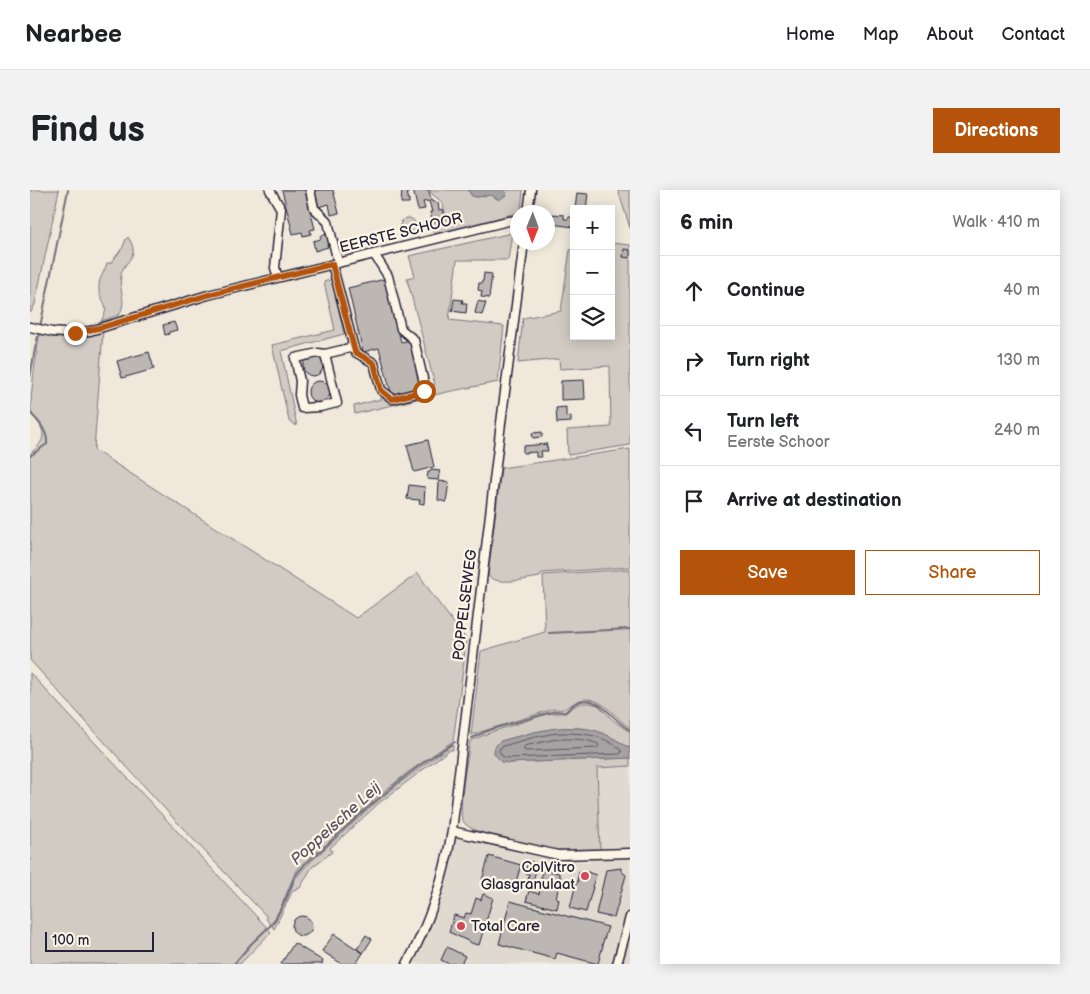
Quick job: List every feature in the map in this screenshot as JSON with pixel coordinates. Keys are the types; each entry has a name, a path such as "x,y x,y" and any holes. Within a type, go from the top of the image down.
{"street":[{"path":"270,190 281,209 275,268 278,278"},
{"path":"310,190 314,208 328,222 355,352 374,363 381,390 392,399 424,387 414,340 401,329 388,276 374,254"},
{"path":"529,205 531,190"},
{"name":"EERSTE SCHOOR","path":"31,327 63,333 90,331 208,295 510,221"},
{"name":"POPPELSEWEG","path":"407,964 431,913 445,866 452,831 523,250"},
{"path":"325,354 337,403 320,407 302,408 299,395 300,381 294,358 318,353 325,354 354,347"},
{"path":"452,831 558,855 630,853"},
{"path":"617,964 630,917"}],"shaded area":[{"path":"30,190 59,190 35,304 30,313"},
{"path":"431,190 468,190 472,196 477,197 506,195 505,190 523,190 522,205 510,205 510,215 434,234 431,223 447,219 442,202 432,194"},
{"path":"618,190 630,190 630,228"},
{"path":"408,218 414,220 416,226 414,232 408,234 402,232 400,226 402,220"},
{"path":"510,233 508,260 457,260 449,320 504,326 498,382 355,414 354,406 435,385 407,279 415,276 409,256"},
{"path":"128,237 133,250 132,255 122,270 120,281 123,300 122,310 119,315 101,321 106,310 99,292 100,280 107,263 111,263"},
{"path":"615,243 630,245 630,445 568,455 567,430 611,427 610,366 560,369 559,359 518,363 523,318 561,311 570,250 570,340 615,340"},
{"path":"332,279 344,334 281,351 297,426 289,421 272,345 335,330 324,282"},
{"path":"103,331 94,450 356,618 418,573 466,639 453,741 378,796 328,843 301,865 295,873 281,907 271,925 266,919 267,917 176,821 30,660 30,454 43,438 42,428 31,411 32,386 39,338 41,333 72,336"},
{"path":"630,449 630,567 542,573 540,577 512,581 498,581 488,576 501,468"},
{"path":"630,569 630,728 607,708 595,700 588,699 580,700 565,708 551,710 471,735 481,651 545,632 543,575"},
{"path":"30,673 271,932 240,964 30,964"},
{"path":"580,703 598,705 614,721 630,732 630,748 600,732 572,728 548,730 501,741 508,763 630,758 630,766 597,768 600,851 568,851 536,847 491,836 468,826 463,821 461,806 470,741 491,732 547,714 566,713"},
{"path":"453,744 453,750 449,750 379,803 330,848 332,852 312,867 300,888 293,890 274,929 272,926 287,899 295,879 306,866 374,804"},
{"path":"630,764 630,964 410,964 454,837 590,863 599,766"}],"water":[{"path":"468,190 505,190 506,195 499,200 491,195 472,196"},
{"path":"556,728 582,728 601,733 630,748 630,758 508,763 501,762 494,753 494,749 501,741"}],"building":[{"path":"282,190 305,190 315,229 310,230 311,234 303,236 302,232 293,234"},
{"path":"314,190 333,190 339,213 331,215 329,204 318,207"},
{"path":"402,190 408,191 407,199 409,199 409,203 401,203"},
{"path":"413,190 429,190 431,201 438,203 439,210 443,209 445,217 432,220 429,201 423,202 425,209 418,210"},
{"path":"577,193 588,194 587,205 576,205"},
{"path":"555,214 564,215 564,219 570,217 570,226 555,225"},
{"path":"328,234 330,243 327,244 328,247 315,251 313,241 321,239 320,236"},
{"path":"624,249 630,250 630,258 623,257"},
{"path":"484,273 492,274 489,298 481,297 482,291 478,290 479,283 483,281"},
{"path":"385,279 401,342 411,340 423,388 392,396 379,348 363,352 348,288"},
{"path":"454,299 463,300 462,303 467,303 466,313 452,311"},
{"path":"478,301 486,303 482,315 475,313"},
{"path":"174,322 177,330 165,335 163,325"},
{"path":"149,352 154,369 122,378 117,361"},
{"path":"313,356 320,359 323,366 320,373 313,376 306,373 303,366 306,359"},
{"path":"584,380 585,399 561,400 561,381"},
{"path":"319,381 327,384 330,392 327,400 319,403 311,400 308,392 311,384"},
{"path":"566,407 566,417 571,416 571,422 557,423 556,408"},
{"path":"542,432 542,437 533,438 532,433"},
{"path":"428,440 434,467 414,472 407,445"},
{"path":"546,444 548,451 541,451 542,457 536,457 536,452 523,453 523,446"},
{"path":"431,470 440,471 438,480 427,479 428,472"},
{"path":"439,481 449,482 446,502 438,500"},
{"path":"409,485 425,487 424,504 419,503 420,500 407,499"},
{"path":"489,856 521,865 514,889 482,880"},
{"path":"528,861 535,863 534,867 537,867 533,881 528,880 529,874 525,873"},
{"path":"621,868 621,871 626,875 614,918 596,914 606,870"},
{"path":"545,870 559,873 561,877 556,898 559,899 557,909 526,901 529,891 539,894 543,878 541,877 542,872"},
{"path":"579,872 587,874 589,872 596,875 586,912 570,908"},
{"path":"483,894 493,898 479,945 449,932 454,915 464,918 466,913 471,914 476,898 481,900"},
{"path":"510,901 608,927 598,964 557,953 555,959 499,944"},
{"path":"302,916 309,919 312,926 309,933 302,936 295,933 292,926 295,919"},
{"path":"334,934 363,953 356,964 342,964 322,951"},
{"path":"366,935 372,939 363,953 357,949"},
{"path":"294,943 323,961 322,964 281,964"},
{"path":"447,947 465,956 461,964 449,964 441,960"}],"waterway":[{"path":"40,327 68,190"},
{"path":"30,377 39,332"},
{"path":"30,413 40,423 47,439 47,444 30,456"},
{"path":"549,633 630,629"},
{"name":"Poppelsche Leij","path":"472,738 489,730 555,711 565,712 576,703 586,701 600,705 630,730"},
{"name":"Poppelsche Leij","path":"234,964 274,922 295,876 305,864 400,780 455,742"}],"place":[{"name":"ColVitro Glasgranulaat","path":"585,876"},
{"name":"Total Care","path":"461,926"}],"route":[{"path":"75,333 90,331 208,295 332,264 355,352 374,363 381,390 392,399 424,391"}]}
